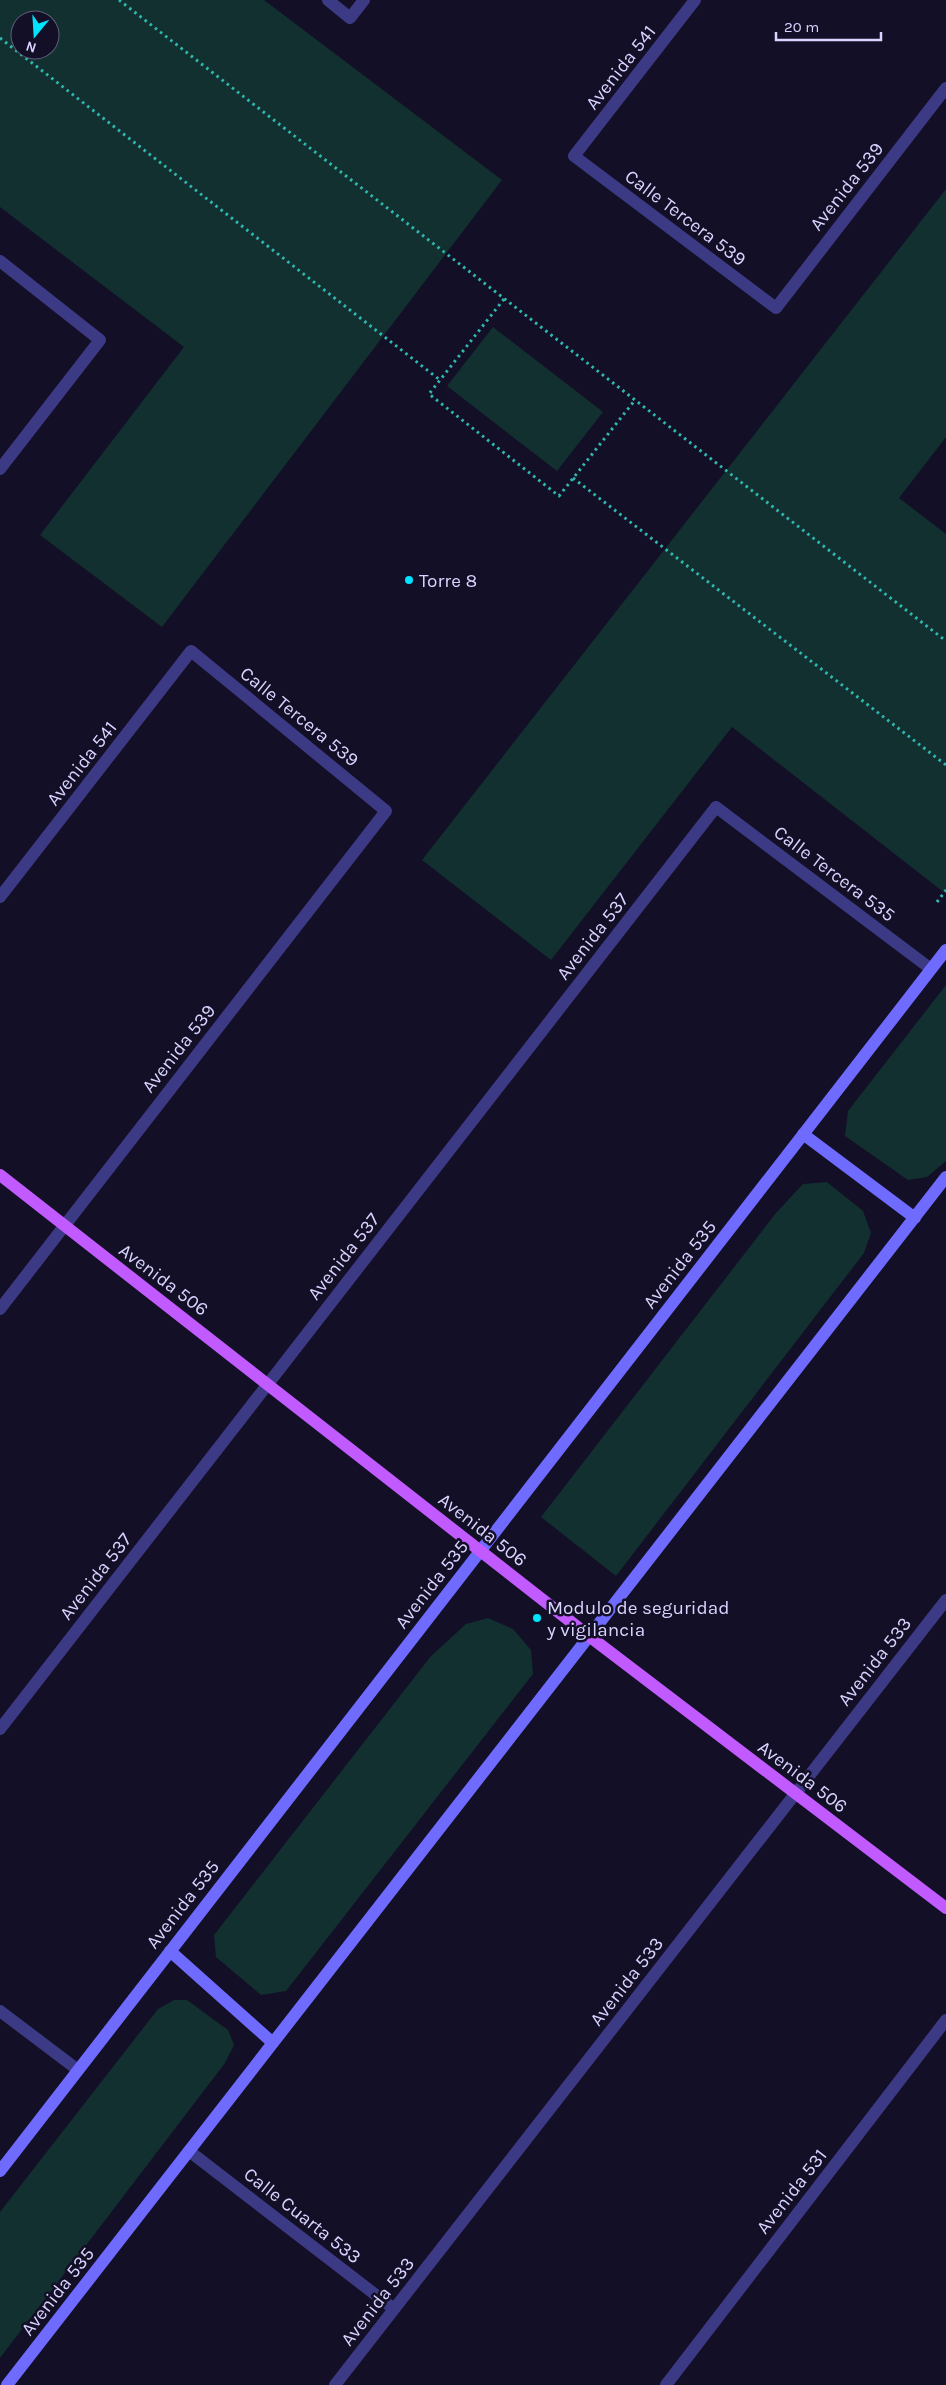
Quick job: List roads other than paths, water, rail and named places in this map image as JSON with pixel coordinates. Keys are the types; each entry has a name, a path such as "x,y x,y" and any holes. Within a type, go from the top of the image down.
{"main road":[{"name":"Avenida 506","path":"0,1175 589,1636 946,1908"}],"street":[{"path":"328,0 350,18 364,0"},
{"name":"Avenida 541","path":"574,156 695,0"},
{"name":"Avenida 539","path":"776,308 946,88"},
{"name":"Calle Tercera 539","path":"574,156 776,308"},
{"path":"0,261 100,340 0,469"},
{"name":"Avenida 541","path":"0,897 191,651"},
{"name":"Calle Tercera 539","path":"191,651 386,811"},
{"name":"Calle Tercera 535","path":"716,807 931,969"},
{"name":"Avenida 537","path":"0,1729 716,807"},
{"name":"Avenida 539","path":"0,1309 386,811"},
{"name":"Avenida 535","path":"0,2171 946,950"},
{"path":"803,1134 915,1218"},
{"name":"Avenida 535","path":"8,2385 946,1177"},
{"name":"Avenida 533","path":"335,2385 946,1600"},
{"path":"170,1951 273,2043"},
{"path":"0,2010 78,2070"},
{"name":"Avenida 531","path":"666,2385 946,2020"},
{"name":"Calle Cuarta 533","path":"190,2151 394,2309"}],"place":[{"name":"Torre 8","path":"409,580"},
{"name":"Modulo de seguridad y vigilancia","path":"537,1618"}]}
